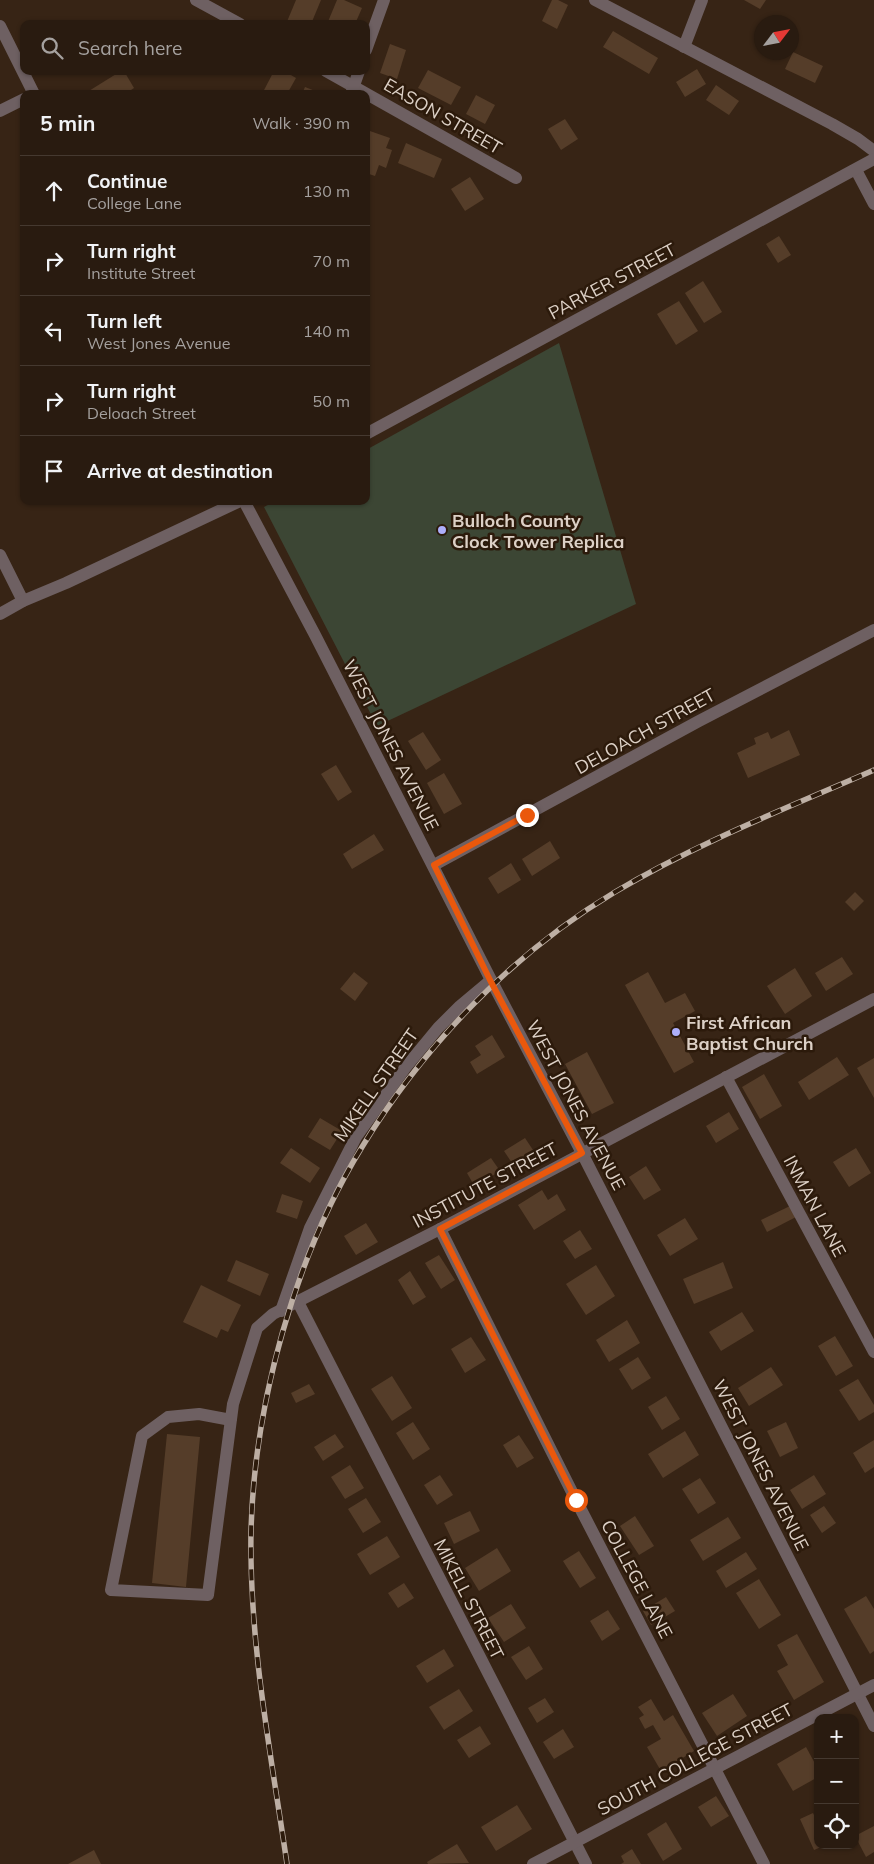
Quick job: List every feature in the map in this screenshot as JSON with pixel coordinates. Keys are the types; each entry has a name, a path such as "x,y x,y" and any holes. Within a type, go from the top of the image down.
{"street":[{"path":"196,0 233,20"},
{"path":"370,39 384,0"},
{"path":"595,0 832,124 874,150"},
{"path":"684,47 702,0"},
{"path":"0,26 20,66"},
{"path":"24,75 32,90"},
{"name":"EASON STREET","path":"331,75 352,90"},
{"path":"352,90 358,75"},
{"name":"EASON STREET","path":"370,100 516,178"},
{"path":"0,111 20,101"},
{"name":"PARKER STREET","path":"370,432 874,160"},
{"path":"856,170 874,204"},
{"path":"0,614 232,505"},
{"name":"WEST JONES AVENUE","path":"246,505 434,865 490,980 582,1153 874,1726"},
{"path":"0,555 23,602"},
{"name":"DELOACH STREET","path":"434,865 699,721 874,630"},
{"name":"MIKELL STREET","path":"281,1310 310,1228 356,1136 405,1068 438,1028 490,980"},
{"name":"INSTITUTE STREET","path":"231,1420 199,1414 168,1417 142,1436 111,1590 208,1595 231,1420 233,1404 257,1328 281,1310 440,1229 874,999"},
{"name":"INMAN LANE","path":"726,1077 874,1352"},
{"name":"COLLEGE LANE","path":"440,1229 576,1500 764,1864"},
{"name":"MIKELL STREET","path":"298,1302 586,1864"},
{"name":"SOUTH COLLEGE STREET","path":"533,1864 874,1685"}],"green space":[{"path":"559,343 636,604 377,726 264,507 268,505 370,505 370,448"}],"building":[{"path":"296,0 321,0 313,20 288,20"},
{"path":"337,0 344,0 362,8 357,20 329,20"},
{"path":"552,0 558,0 568,5 557,29 542,21"},
{"path":"744,0 766,0 760,9"},
{"path":"613,31 658,58 649,74 603,47"},
{"path":"390,44 406,50 397,79 380,73"},
{"path":"799,55 823,66 815,83 785,69 789,60 799,60"},
{"path":"697,69 706,84 685,97 676,82"},
{"path":"428,70 461,87 451,105 418,88"},
{"path":"115,75 126,75 134,88 131,90 90,90"},
{"path":"272,75 291,75 296,78 289,90 264,90"},
{"path":"716,85 739,101 729,115 706,100"},
{"path":"476,95 495,105 485,124 466,114"},
{"path":"565,119 578,139 561,150 548,129"},
{"path":"370,131 390,138 386,148 392,150 386,168 379,165 375,176 370,174"},
{"path":"406,143 442,159 434,178 398,163"},
{"path":"470,177 484,199 465,211 451,189"},
{"path":"779,236 791,255 778,263 766,244"},
{"path":"703,281 722,312 704,323 685,293"},
{"path":"679,301 698,331 676,345 657,314"},
{"path":"789,730 800,755 748,778 737,753 756,744 754,738 768,732 771,739"},
{"path":"423,732 441,760 426,770 408,741"},
{"path":"336,765 352,792 338,801 321,774"},
{"path":"444,773 462,804 444,814 427,783"},
{"path":"374,834 384,850 352,869 343,854"},
{"path":"550,841 560,858 532,876 522,859"},
{"path":"511,863 521,880 498,894 488,878"},
{"path":"855,892 864,901 854,911 845,902"},
{"path":"842,957 853,974 826,991 815,973"},
{"path":"795,968 812,996 785,1014 767,986"},
{"path":"354,972 368,983 355,1001 340,989"},
{"path":"648,972 665,1003 685,993 695,1011 673,1023 694,1062 674,1073 625,985"},
{"path":"492,1035 505,1057 477,1074 470,1062 481,1055 475,1046"},
{"path":"587,1052 614,1103 592,1114 565,1064"},
{"path":"837,1057 849,1075 809,1100 798,1082"},
{"path":"874,1058 874,1098 857,1068"},
{"path":"764,1074 782,1106 760,1119 742,1087"},
{"path":"729,1112 739,1129 716,1143 706,1126"},
{"path":"320,1118 342,1131 330,1150 308,1137"},
{"path":"525,1138 537,1156 516,1169 504,1151"},
{"path":"291,1148 320,1168 310,1183 280,1163"},
{"path":"856,1148 871,1173 849,1187 833,1162"},
{"path":"491,1158 500,1171 475,1187 467,1173"},
{"path":"646,1166 661,1190 644,1200 629,1177"},
{"path":"542,1190 548,1200 557,1194 566,1210 534,1230 518,1205"},
{"path":"282,1194 303,1201 297,1219 276,1212"},
{"path":"790,1206 796,1217 767,1232 761,1220"},
{"path":"685,1218 698,1239 670,1256 657,1235"},
{"path":"366,1223 378,1242 356,1255 344,1236"},
{"path":"580,1230 592,1249 575,1259 563,1241"},
{"path":"439,1255 455,1280 441,1289 425,1263"},
{"path":"236,1260 269,1274 260,1296 227,1281"},
{"path":"723,1262 733,1288 694,1304 683,1279"},
{"path":"596,1265 615,1296 586,1315 566,1284"},
{"path":"410,1271 426,1297 413,1305 398,1280"},
{"path":"201,1285 241,1305 228,1332 221,1329 217,1338 183,1322"},
{"path":"742,1312 754,1331 721,1351 709,1332"},
{"path":"627,1320 640,1343 609,1362 596,1340"},
{"path":"835,1336 853,1366 836,1376 818,1346"},
{"path":"471,1337 486,1360 465,1373 451,1349"},
{"path":"638,1357 651,1378 632,1390 619,1369"},
{"path":"771,1367 783,1385 749,1406 738,1388"},
{"path":"392,1376 412,1408 392,1421 371,1389"},
{"path":"858,1379 874,1405 874,1412 859,1421 839,1390"},
{"path":"309,1384 315,1394 296,1403 291,1393"},
{"path":"666,1396 680,1419 662,1430 648,1407"},
{"path":"413,1422 430,1449 413,1460 396,1433"},
{"path":"786,1422 798,1448 780,1457 767,1431"},
{"path":"685,1431 699,1455 663,1478 648,1454"},
{"path":"167,1434 200,1437 186,1587 152,1583"},
{"path":"335,1434 344,1447 323,1461 314,1447"},
{"path":"519,1435 534,1458 517,1468 503,1445"},
{"path":"874,1440 874,1467 865,1473 853,1453"},
{"path":"350,1465 364,1488 345,1499 331,1477"},
{"path":"440,1475 453,1495 437,1505 424,1485"},
{"path":"814,1475 826,1494 802,1509 790,1490"},
{"path":"700,1478 716,1503 698,1514 682,1489"},
{"path":"366,1498 381,1522 363,1533 348,1509"},
{"path":"824,1506 836,1523 822,1533 810,1515"},
{"path":"470,1511 480,1531 454,1544 444,1523"},
{"path":"635,1516 654,1546 639,1555 620,1526"},
{"path":"728,1517 741,1538 703,1561 690,1540"},
{"path":"387,1536 400,1557 370,1575 357,1554"},
{"path":"497,1548 511,1571 479,1591 465,1568"},
{"path":"579,1551 596,1578 580,1588 563,1561"},
{"path":"746,1552 757,1569 726,1588 716,1571"},
{"path":"759,1579 781,1615 759,1629 736,1593"},
{"path":"404,1583 414,1598 398,1608 388,1593"},
{"path":"866,1596 874,1609 874,1651 870,1654 844,1609"},
{"path":"666,1597 675,1611 651,1625 643,1611"},
{"path":"511,1604 526,1628 504,1642 488,1618"},
{"path":"608,1610 620,1629 602,1641 590,1621"},
{"path":"797,1634 824,1682 794,1700 777,1671 788,1665 777,1645"},
{"path":"529,1646 543,1669 526,1680 511,1657"},
{"path":"444,1649 454,1666 427,1683 416,1666"},
{"path":"459,1689 473,1711 444,1730 429,1707"},
{"path":"733,1694 747,1716 717,1736 702,1713"},
{"path":"545,1698 554,1712 537,1723 528,1708"},
{"path":"651,1699 664,1721 673,1715 694,1751 661,1771 647,1747 661,1739 653,1725 645,1729 639,1718 644,1715 638,1707"},
{"path":"480,1726 491,1744 469,1758 457,1740"},
{"path":"563,1729 574,1747 554,1759 543,1742"},
{"path":"806,1747 814,1762 814,1779 793,1791 777,1764"},
{"path":"716,1796 729,1816 711,1827 698,1807"},
{"path":"517,1805 532,1829 496,1851 481,1827"},
{"path":"813,1813 814,1849 816,1849 814,1850 800,1819"},
{"path":"666,1822 682,1849 663,1861 647,1834"},
{"path":"874,1826 874,1852 866,1857 859,1844 859,1834"},
{"path":"457,1844 469,1863 428,1864 427,1862"},
{"path":"632,1849 641,1864 621,1864 624,1862 621,1856"},
{"path":"94,1850 101,1864 68,1864"}],"railway":[{"path":"287,1864 257,1657 251,1574 254,1483 260,1433 282,1332 298,1283 317,1235 338,1190 386,1109 413,1073 473,1004 541,943 577,916 646,874 710,842 874,770"}],"place":[{"name":"Bulloch County Clock Tower Replica","path":"442,530"},
{"name":"First African Baptist Church","path":"676,1032"}],"route":[{"path":"527,815 434,865 490,980 582,1153 440,1229 576,1500"}]}
